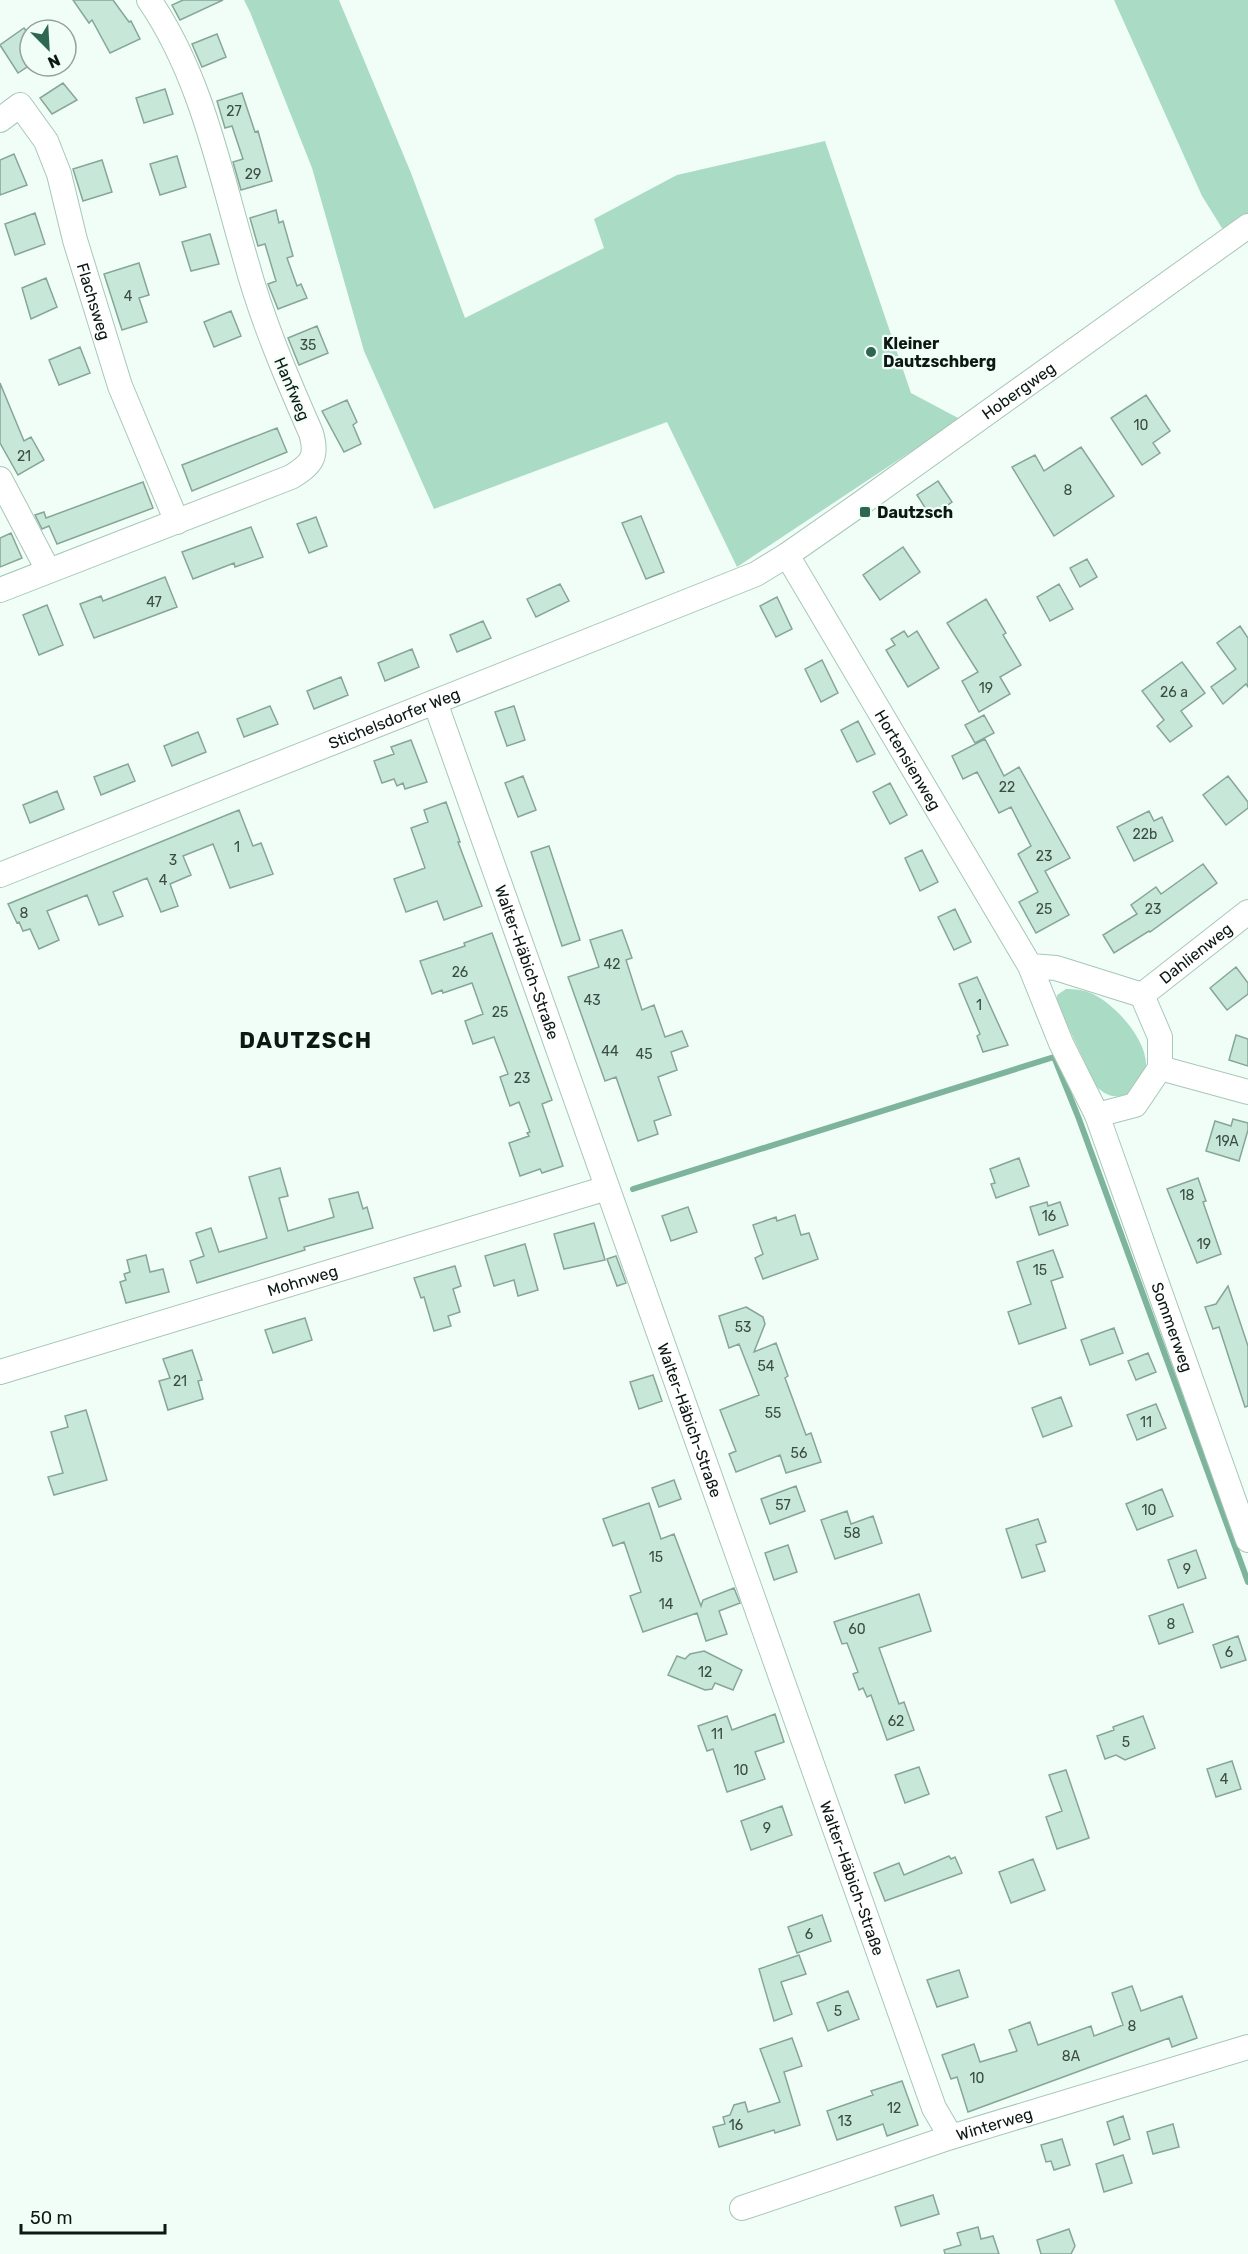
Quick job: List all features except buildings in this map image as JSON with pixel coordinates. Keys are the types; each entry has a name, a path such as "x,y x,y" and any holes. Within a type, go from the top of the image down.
{"street":[{"name":"Hanfweg","path":"0,590 291,477 310,463 314,450 311,432 277,355 246,264 211,136 192,82 162,18 149,0"},
{"name":"Flachsweg","path":"0,120 20,105 46,141 58,174 75,240 120,386 177,522"},
{"name":"Hobergweg","path":"788,555 1248,226"},
{"path":"0,479 48,570"},
{"name":"Stichelsdorfer Weg","path":"0,875 756,574 788,555"},
{"name":"Hortensienweg","path":"788,555 1030,966 1061,1043 1097,1115"},
{"name":"Walter-Häbich-Straße","path":"435,702 934,2108 951,2137"},
{"name":"Dahlienweg","path":"1142,995 1248,912"},
{"path":"1030,966 1056,968 1142,995 1161,1036 1160,1068 1135,1105 1097,1115"},
{"path":"1160,1068 1248,1092"},
{"name":"Sommerweg","path":"1097,1115 1248,1540"},
{"name":"Mohnweg","path":"0,1372 607,1188"},
{"name":"Winterweg","path":"742,2208 951,2137 1248,2047"}],"green space":[{"path":"244,0 339,0 411,173 465,318 604,248 594,219 677,175 825,141 911,393 960,419 737,567 667,422 434,509 364,351 312,168"},
{"path":"1114,0 1248,0 1248,216 1225,233 1202,196"},
{"path":"1066,989 1087,992 1102,999 1120,1015 1136,1035 1142,1046 1146,1067 1142,1078 1130,1095 1112,1096 1096,1086 1056,1001 1057,995"}],"waterway":[{"path":"633,1189 1054,1057 1079,1119 1248,1582"}],"place":[{"name":"Kleiner Dautzschberg","path":"871,352"},
{"name":"Dautzsch","path":"865,512"}],"district":[{"name":"DAUTZSCH","path":"306,1040"}]}
